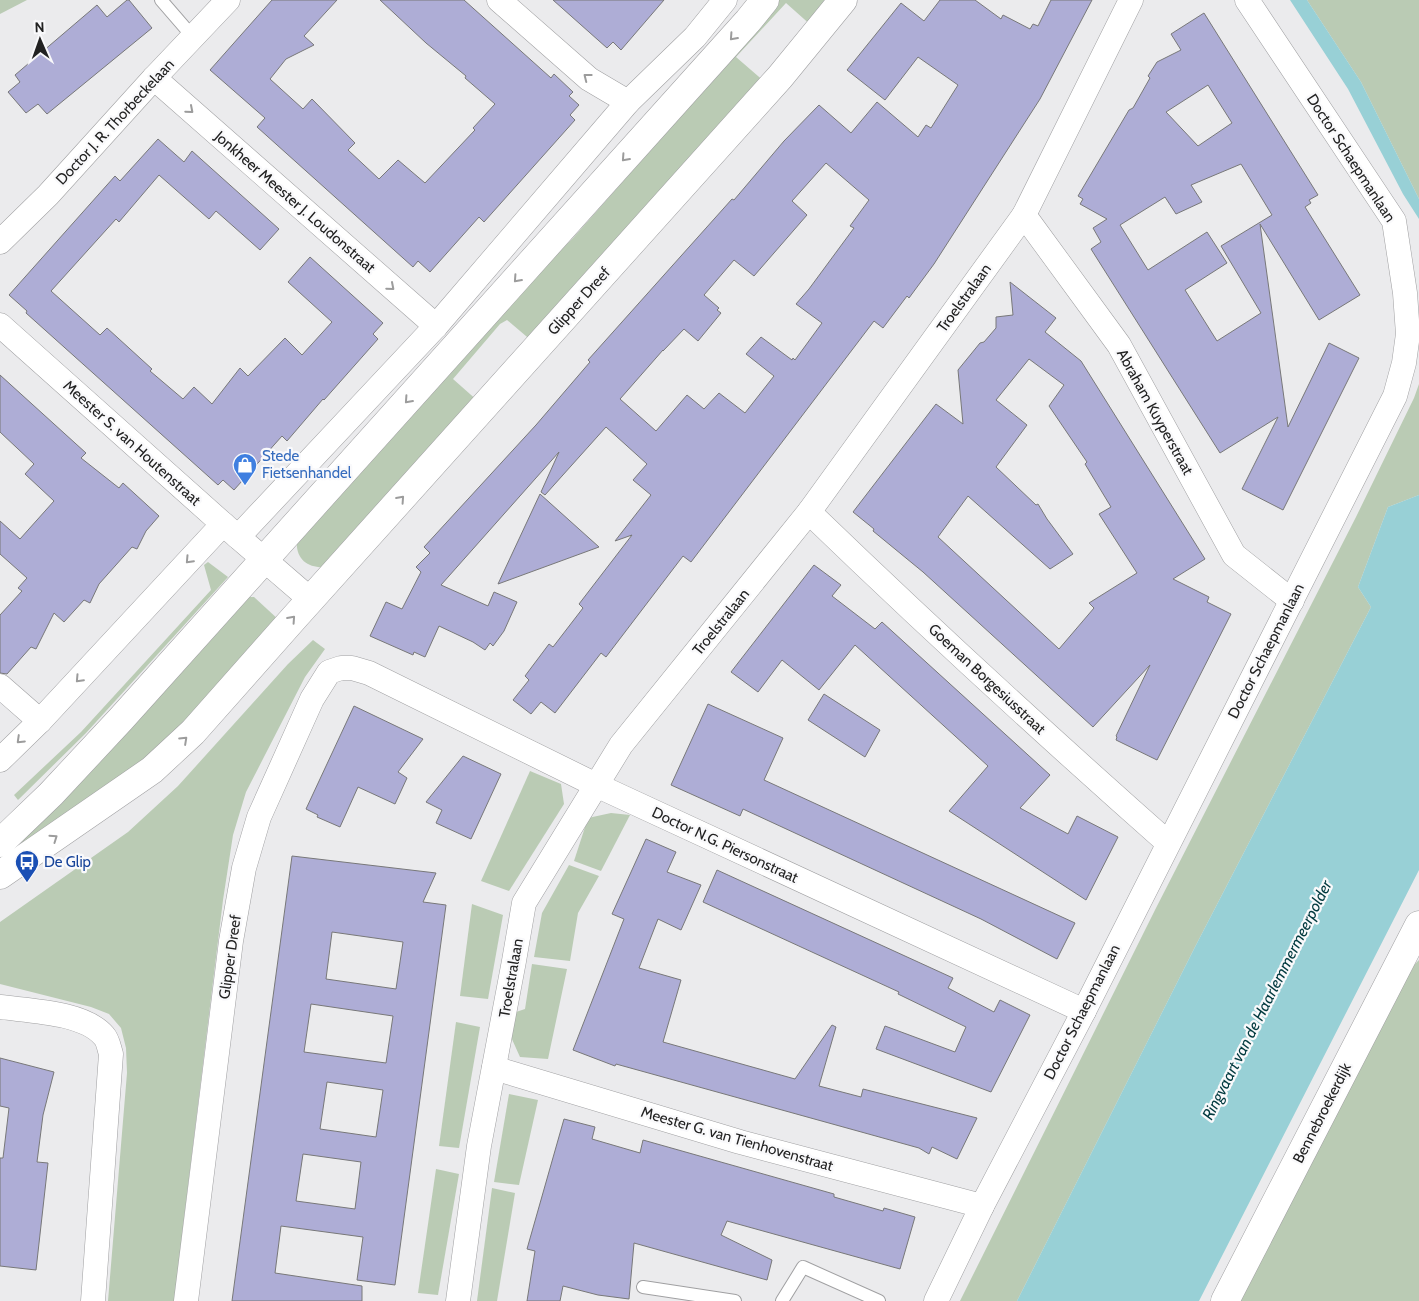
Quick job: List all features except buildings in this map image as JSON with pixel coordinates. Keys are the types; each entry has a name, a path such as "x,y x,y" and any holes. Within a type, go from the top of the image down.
{"street":[{"name":"Doctor J. R. Thorbeckelaan","path":"0,242 48,195 228,0"},
{"path":"499,0 589,79 628,102"},
{"path":"0,760 436,326 628,102 695,37 725,0"},
{"path":"0,843 122,719 765,0"},
{"name":"Glipper Dreef","path":"2,870 152,770 193,732 780,77 843,0"},
{"name":"Troelstralaan","path":"458,1301 479,1146 524,903 620,745 809,512 1024,215 1131,0"},
{"name":"Doctor Schaepmanlaan","path":"936,1301 982,1206 1084,1011 1395,396 1404,363 1408,334 1394,221 1248,0"},
{"name":"Jonkheer Meester J. Loudonstraat","path":"154,78 436,326"},
{"name":"Abraham Kuyperstraat","path":"1024,215 1119,346 1234,555 1292,601"},
{"name":"Meester S. van Houtenstraat","path":"0,325 265,561"},
{"name":"Goeman Borgesiusstraat","path":"809,512 897,597 1076,762 1168,843"},
{"path":"265,561 310,600"},
{"name":"Glipper Dreef","path":"186,1301 230,941 244,868 259,817 312,699 329,672 341,668 352,668 369,673"},
{"name":"Doctor N.G. Piersonstraat","path":"369,673 596,785 1084,1011"},
{"path":"0,686 40,721"},
{"name":"Bennebroekerdijk","path":"1225,1301 1419,925"},
{"path":"0,1008 73,1017 94,1026 106,1037 112,1054 93,1301"},
{"name":"Meester G. van Tienhovenstraat","path":"494,1068 740,1142 982,1206"}],"lane":[{"path":"161,0 193,37"},
{"path":"782,1301 803,1267 879,1301"},
{"path":"643,1287 735,1301"}],"green space":[{"path":"0,0 27,0 0,14"},
{"path":"773,0 834,0 813,27 786,3 736,57 766,83 533,342 507,320 500,324 453,379 479,402 327,567 314,566 304,561 298,553 297,540 493,317 573,238 648,153 729,51"},
{"path":"1307,0 1419,0 1419,199 1361,82"},
{"path":"1419,384 1419,495 1388,507 1358,587 1371,607 1196,945 1017,1301 960,1301 1155,910 1356,517"},
{"path":"208,562 228,577 86,733 18,800 14,795 81,732 211,590 204,565"},
{"path":"245,597 254,597 280,621 164,749 23,850 20,837"},
{"path":"313,640 325,649 305,677 246,792 233,835 223,900 174,1301 108,1301 127,1073 126,1048 121,1028 109,1014 91,1007 0,984 0,922 128,832 178,786 288,664"},
{"path":"530,771 561,784 564,804 509,891 481,881"},
{"path":"611,813 630,815 601,871 574,861 588,818"},
{"path":"569,865 599,876 578,913 570,961 534,957 542,913"},
{"path":"472,904 503,915 488,999 460,996"},
{"path":"1419,960 1419,1301 1240,1301 1413,966"},
{"path":"532,964 567,969 548,1059 520,1057 511,1037 513,1013 525,1009"},
{"path":"456,1022 480,1027 459,1148 439,1146"},
{"path":"509,1094 538,1100 519,1185 494,1182"},
{"path":"436,1169 459,1174 438,1295 418,1293"},
{"path":"492,1188 515,1193 497,1301 477,1301"}],"water":[{"path":"1290,0 1307,0 1361,82 1419,199 1419,219 1403,194 1348,89"},
{"name":"Ringvaart van de Haarlemmermeerpolder","path":"1419,495 1419,870 1199,1301 1017,1301 1196,945 1371,607 1358,587 1388,507"}],"place":[{"name":"Stede Fietsenhandel","path":"245,486"},
{"name":"De Glip","path":"27,883"}]}
